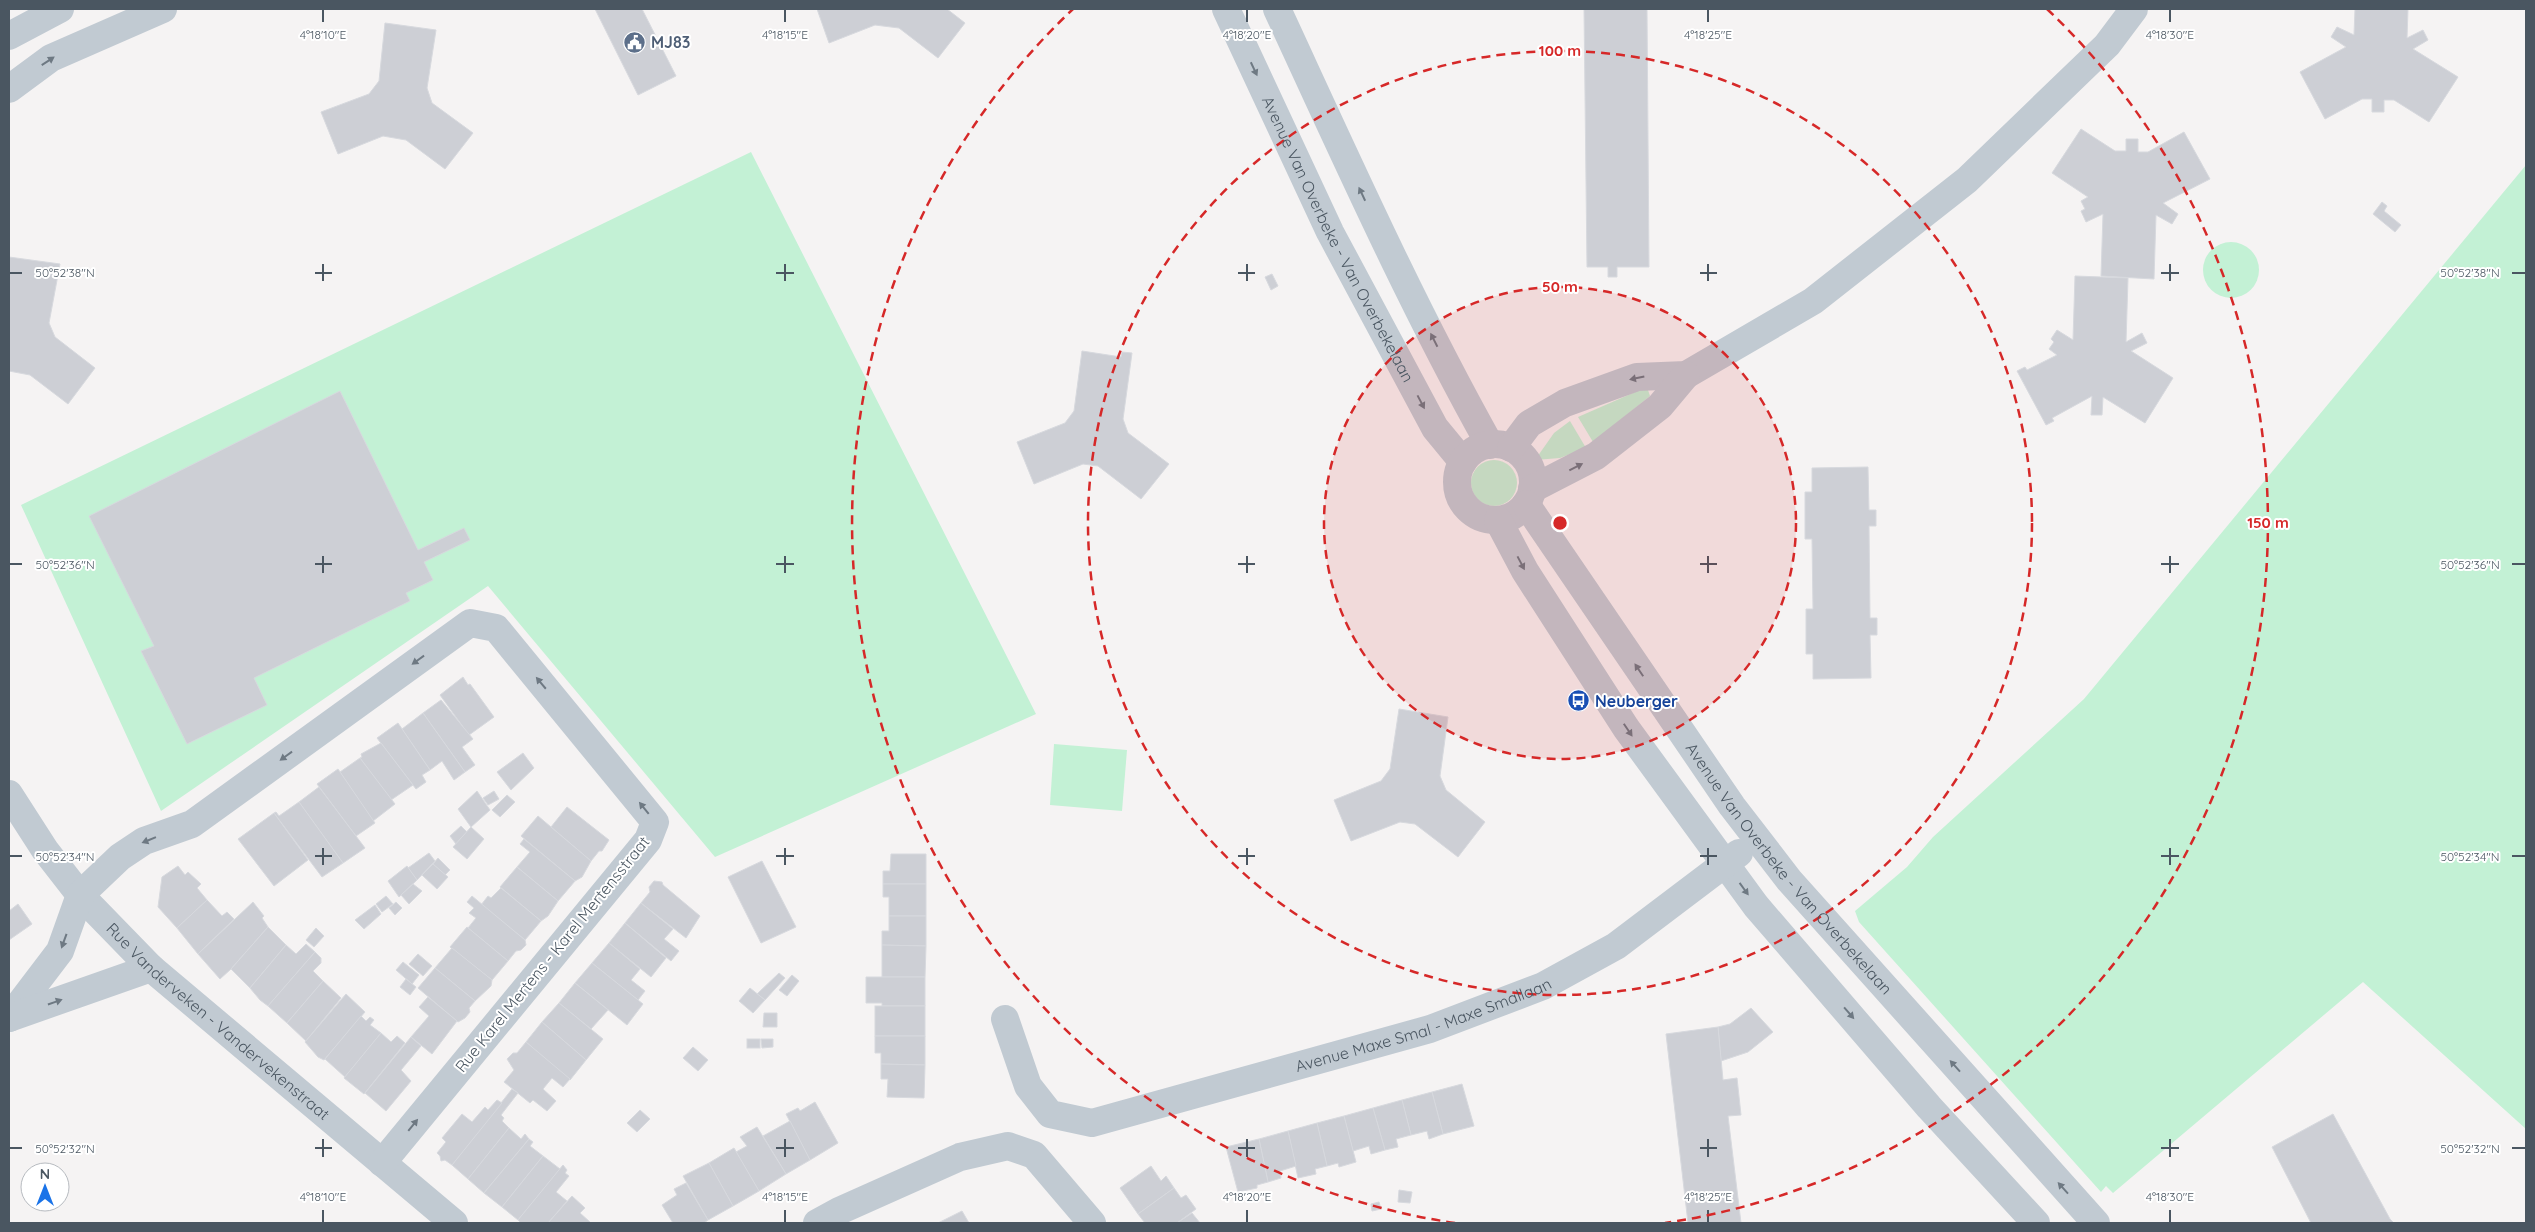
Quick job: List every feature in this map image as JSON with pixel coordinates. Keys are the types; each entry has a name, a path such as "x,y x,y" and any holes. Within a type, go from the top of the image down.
{"street":[{"path":"9,36 60,9"},
{"path":"9,89 52,58 163,9"},
{"name":"Avenue Van Overbeke - Van Overbekelaan","path":"1226,9 1330,232 1435,428 1463,462"},
{"name":"Avenue Van Overbeke - Van Overbekelaan","path":"1277,9 1371,213 1463,397 1500,446 1521,455 1529,465 1533,476 1529,497 1732,806 1794,887 2083,1218"},
{"path":"1686,375 1637,377 1565,403 1529,424 1500,446 1474,450 1463,462 1458,475 1458,489 1462,502 1472,512 1484,519 1498,520 1514,515 1529,497 1596,456 1660,406 1686,375 1813,301 1967,180 2107,45 2134,9"},
{"path":"1498,520 1525,571 1626,728 1756,906 1916,1092 2036,1223"},
{"name":"Rue Karel Mertens - Karel Mertensstraat","path":"80,895 120,857 144,841 192,824 470,623 496,628 656,822 648,840 382,1163"},
{"name":"Rue Vanderveken - Vandervekenstraat","path":"9,794 44,850 80,895 150,968 454,1223"},
{"name":"Avenue Maxe Smal - Maxe Smallaan","path":"1006,1019 1028,1086 1050,1114 1092,1123 1430,1029 1543,986 1616,946 1757,839"},
{"path":"9,1018 60,951 80,895"},
{"path":"9,1018 150,968"},
{"path":"817,1223 839,1211 960,1157 1008,1146 1034,1155 1092,1223"}],"green space":[{"path":"751,152 1036,714 715,857 488,586 161,811 21,505"},
{"path":"2526,165 2526,1129 2363,982 2113,1193 2106,1186 2101,1192 1859,922 1855,911 1907,867 1933,837 2084,699"},
{"path":"2231,242 2242,244 2251,250 2257,259 2259,270 2257,281 2251,290 2242,296 2231,298 2220,296 2211,290 2205,281 2203,270 2205,259 2211,250 2220,244"},
{"path":"1642,389 1648,390 1650,396 1593,442 1578,417"},
{"path":"1570,421 1586,448 1560,458 1535,460 1554,433"},
{"path":"1494,460 1507,464 1513,470 1517,483 1513,496 1507,502 1494,506 1481,502 1475,496 1471,483 1475,470 1481,464"},
{"path":"1054,744 1127,750 1122,811 1050,805"}],"building":[{"name":"MJ83","path":"595,9 642,9 676,76 638,95"},
{"path":"817,9 947,9 965,23 938,58 899,28 875,25 829,43"},
{"path":"1584,9 1647,9 1649,267 1617,267 1617,277 1608,277 1608,267 1587,267"},
{"path":"2355,9 2408,9 2407,38 2423,30 2428,40 2413,49 2458,77 2429,122 2394,100 2384,100 2384,112 2372,112 2372,99 2362,99 2325,119 2300,72 2346,47 2331,37 2337,27 2354,35"},
{"path":"385,23 436,30 427,88 432,103 473,133 445,169 406,140 383,136 338,154 321,112 369,94 379,81"},
{"path":"2081,129 2115,151 2126,151 2126,139 2138,139 2138,152 2148,152 2184,132 2210,179 2163,203 2178,214 2172,224 2156,215 2154,279 2101,276 2103,214 2086,222 2081,211 2085,209 2081,201 2088,197 2052,173"},
{"path":"2382,202 2387,206 2384,211 2401,225 2395,232 2373,214"},
{"path":"9,257 60,264 49,323 55,337 95,368 68,404 30,375 9,371"},
{"path":"1272,274 1278,286 1271,290 1265,277"},
{"path":"2075,276 2128,278 2126,342 2142,333 2147,343 2131,351 2173,378 2145,423 2103,397 2102,415 2091,415 2092,396 2052,418 2054,421 2046,425 2017,371 2025,367 2027,370 2057,355 2049,349 2054,342 2051,339 2057,330 2073,340"},
{"path":"1082,351 1121,357 1122,352 1132,353 1123,419 1128,433 1169,464 1141,499 1098,466 1083,464 1034,484 1017,442 1065,423 1074,411"},
{"path":"340,391 418,550 464,528 470,540 424,562 433,580 406,593 410,601 254,678 267,705 187,744 141,651 154,646 89,516"},
{"path":"1868,467 1869,510 1876,510 1876,526 1869,526 1870,618 1877,618 1877,635 1870,635 1871,678 1813,679 1813,654 1806,654 1806,609 1813,609 1812,539 1805,539 1805,492 1812,492 1812,468"},
{"path":"463,677 494,717 469,735 440,695"},
{"path":"441,700 473,739 462,747 475,765 465,772 423,713"},
{"path":"1399,709 1448,717 1440,776 1446,790 1485,822 1458,857 1415,824 1400,822 1351,841 1334,800 1381,781 1390,769"},
{"path":"423,713 465,772 454,780 442,761 430,770 402,729"},
{"path":"398,723 430,770 422,775 426,782 416,789 377,738"},
{"path":"381,743 413,785 391,800 360,758 362,757 361,754"},
{"path":"523,753 534,768 511,790 497,772"},
{"path":"360,758 395,804 373,821 340,772"},
{"path":"338,769 375,823 356,836 317,784"},
{"path":"319,787 365,848 343,863 299,802"},
{"path":"477,791 490,810 471,827 458,809"},
{"path":"494,791 499,799 488,805 483,798"},
{"path":"507,795 515,802 500,817 492,810"},
{"path":"299,802 343,863 322,877 274,813 276,812 279,816"},
{"path":"567,807 609,840 602,851 599,851 591,861 551,827"},
{"path":"274,813 308,860 274,886 238,839"},
{"path":"538,816 591,861 582,877 575,881 521,836"},
{"path":"461,826 467,832 456,844 450,836"},
{"path":"471,827 484,839 467,859 453,847"},
{"path":"524,839 575,881 558,901 517,867 530,852 520,844"},
{"path":"429,853 435,861 417,880 408,868"},
{"path":"891,854 926,854 926,884 883,884 883,871 890,871"},
{"path":"438,858 450,870 445,875 433,864"},
{"path":"762,861 796,927 761,943 728,877"},
{"path":"433,864 448,877 437,889 422,875"},
{"path":"178,866 185,875 188,872 201,884 197,888 207,900 177,928 158,907 162,877"},
{"path":"407,866 417,880 399,897 388,881"},
{"path":"517,867 558,901 548,916 541,921 500,887"},
{"path":"654,881 662,882 663,885 700,916 686,938 641,903 650,892 649,887"},
{"path":"413,884 422,891 409,904 401,895"},
{"path":"883,884 926,884 926,916 889,916 889,897 883,897"},
{"path":"501,888 541,921 525,940 481,905 488,896 491,898"},
{"path":"386,896 393,904 382,912 376,904"},
{"path":"472,896 525,940 526,945 521,950 516,951 508,961 468,928 476,918 469,913 474,908 467,902"},
{"path":"207,900 222,916 227,912 234,919 198,954 177,928"},
{"path":"253,902 264,916 262,918 268,927 220,979 198,954"},
{"path":"396,902 402,908 395,915 389,908"},
{"path":"641,903 673,929 664,939 679,951 671,961 625,923"},
{"path":"18,904 32,924 9,940 9,911"},
{"path":"375,905 381,914 364,929 355,920"},
{"path":"889,916 926,916 926,946 882,945 882,931 889,931"},
{"path":"625,923 666,958 651,977 609,943"},
{"path":"268,927 286,945 250,988 231,969"},
{"path":"467,927 508,961 492,980 450,947"},
{"path":"316,928 324,936 314,947 306,940"},
{"path":"609,943 640,969 631,980 645,991 638,1000 592,963"},
{"path":"306,944 315,952 268,1006 250,988 286,945 296,954"},
{"path":"882,945 926,946 925,977 882,977"},
{"path":"452,948 492,980 491,986 475,1001 435,968"},
{"path":"315,952 321,958 321,963 313,971 323,981 287,1023 268,1006"},
{"path":"418,954 432,966 423,976 409,964"},
{"path":"403,962 419,975 412,984 396,970"},
{"path":"592,963 643,1004 627,1025 575,983"},
{"path":"435,968 475,1001 469,1008 470,1012 458,1022 418,988"},
{"path":"779,973 785,978 765,1000 757,994"},
{"path":"792,975 799,981 787,996 779,990"},
{"path":"866,977 925,977 925,1006 882,1006 882,1003 866,1003"},
{"path":"406,979 416,987 410,995 400,987"},
{"path":"323,981 341,998 306,1041 287,1023"},
{"path":"575,983 608,1010 591,1029 559,1003"},
{"path":"750,988 765,1000 753,1013 739,1001"},
{"path":"346,994 365,1012 324,1060 318,1057 305,1042"},
{"path":"428,997 457,1021 432,1054 411,1037 429,1016 419,1007"},
{"path":"559,1003 603,1039 586,1060 542,1022"},
{"path":"875,1006 925,1006 925,1036 875,1036"},
{"path":"1751,1008 1773,1032 1748,1052 1721,1061 1718,1027 1730,1024"},
{"path":"764,1013 777,1013 777,1027 763,1027"},
{"path":"361,1016 366,1021 370,1017 374,1020 370,1025 381,1033 345,1077 325,1059"},
{"path":"542,1022 586,1060 570,1080 526,1042"},
{"path":"1718,1027 1723,1080 1737,1078 1741,1115 1728,1116 1741,1223 1688,1223 1666,1034"},
{"path":"381,1033 391,1042 397,1036 405,1043 364,1094 344,1078"},
{"path":"875,1036 925,1036 925,1065 881,1064 881,1053 875,1053"},
{"path":"411,1037 421,1046 401,1070 411,1081 386,1111 365,1093"},
{"path":"747,1039 760,1039 760,1048 747,1048"},
{"path":"761,1039 773,1039 773,1047 762,1048"},
{"path":"526,1042 570,1079 563,1087 552,1078 543,1089 556,1101 547,1111 533,1100 530,1103 504,1082 514,1070 507,1059 513,1053 517,1053"},
{"path":"693,1047 708,1060 698,1071 683,1058"},
{"path":"881,1064 925,1065 924,1098 887,1097 888,1079 881,1079"},
{"path":"1462,1084 1474,1126 1443,1134 1432,1092"},
{"path":"512,1089 518,1093 501,1115 504,1118 502,1121 509,1128 468,1179 452,1165"},
{"path":"1432,1092 1443,1134 1429,1139 1427,1131 1411,1135 1402,1100"},
{"path":"497,1100 502,1103 452,1165 445,1160 441,1161 437,1153 446,1142 442,1138 462,1114 472,1122 485,1107 488,1110"},
{"path":"1402,1100 1411,1135 1396,1139 1398,1147 1385,1150 1373,1108"},
{"path":"815,1102 838,1143 810,1160 786,1114 798,1108 800,1111"},
{"path":"1373,1108 1385,1150 1371,1154 1369,1146 1353,1151 1344,1116"},
{"path":"640,1110 650,1119 637,1132 627,1123"},
{"path":"2333,1114 2390,1219 2394,1223 2311,1223 2272,1147"},
{"path":"1344,1116 1356,1162 1339,1167 1338,1163 1327,1166 1317,1123"},
{"path":"790,1121 810,1160 786,1174 763,1136"},
{"path":"1317,1123 1327,1166 1315,1169 1316,1174 1298,1178 1288,1131"},
{"path":"757,1127 786,1174 759,1191 736,1152 747,1146 740,1137"},
{"path":"509,1128 521,1139 525,1134 529,1139 484,1193 468,1179"},
{"path":"1288,1131 1296,1166 1280,1171 1281,1178 1268,1182 1259,1139"},
{"path":"529,1139 533,1142 530,1146 543,1156 502,1207 484,1193"},
{"path":"1259,1139 1268,1182 1257,1185 1257,1188 1238,1192 1226,1147"},
{"path":"734,1148 759,1191 733,1206 709,1163"},
{"path":"543,1156 560,1169 518,1220 502,1207"},
{"path":"709,1163 733,1206 708,1220 683,1176"},
{"path":"563,1165 567,1170 565,1173 569,1176 556,1192 567,1201 548,1223 521,1223 518,1220"},
{"path":"1151,1166 1161,1181 1166,1176 1174,1188 1138,1214 1120,1188"},
{"path":"686,1183 708,1220 704,1223 673,1223 662,1205 677,1195 674,1189"},
{"path":"1174,1188 1181,1198 1186,1195 1196,1209 1177,1223 1145,1223 1138,1214"},
{"path":"1399,1190 1412,1192 1410,1203 1398,1202"},
{"path":"572,1196 585,1208 580,1213 590,1222 548,1223"},
{"path":"1379,1202 1381,1209 1372,1211 1371,1204"},
{"path":"962,1211 969,1223 938,1223"},
{"path":"1192,1213 1200,1223 1177,1223"}],"place":[{"name":"MJ83","path":"635,42"},
{"name":"Neuberger","path":"1579,701"}]}
